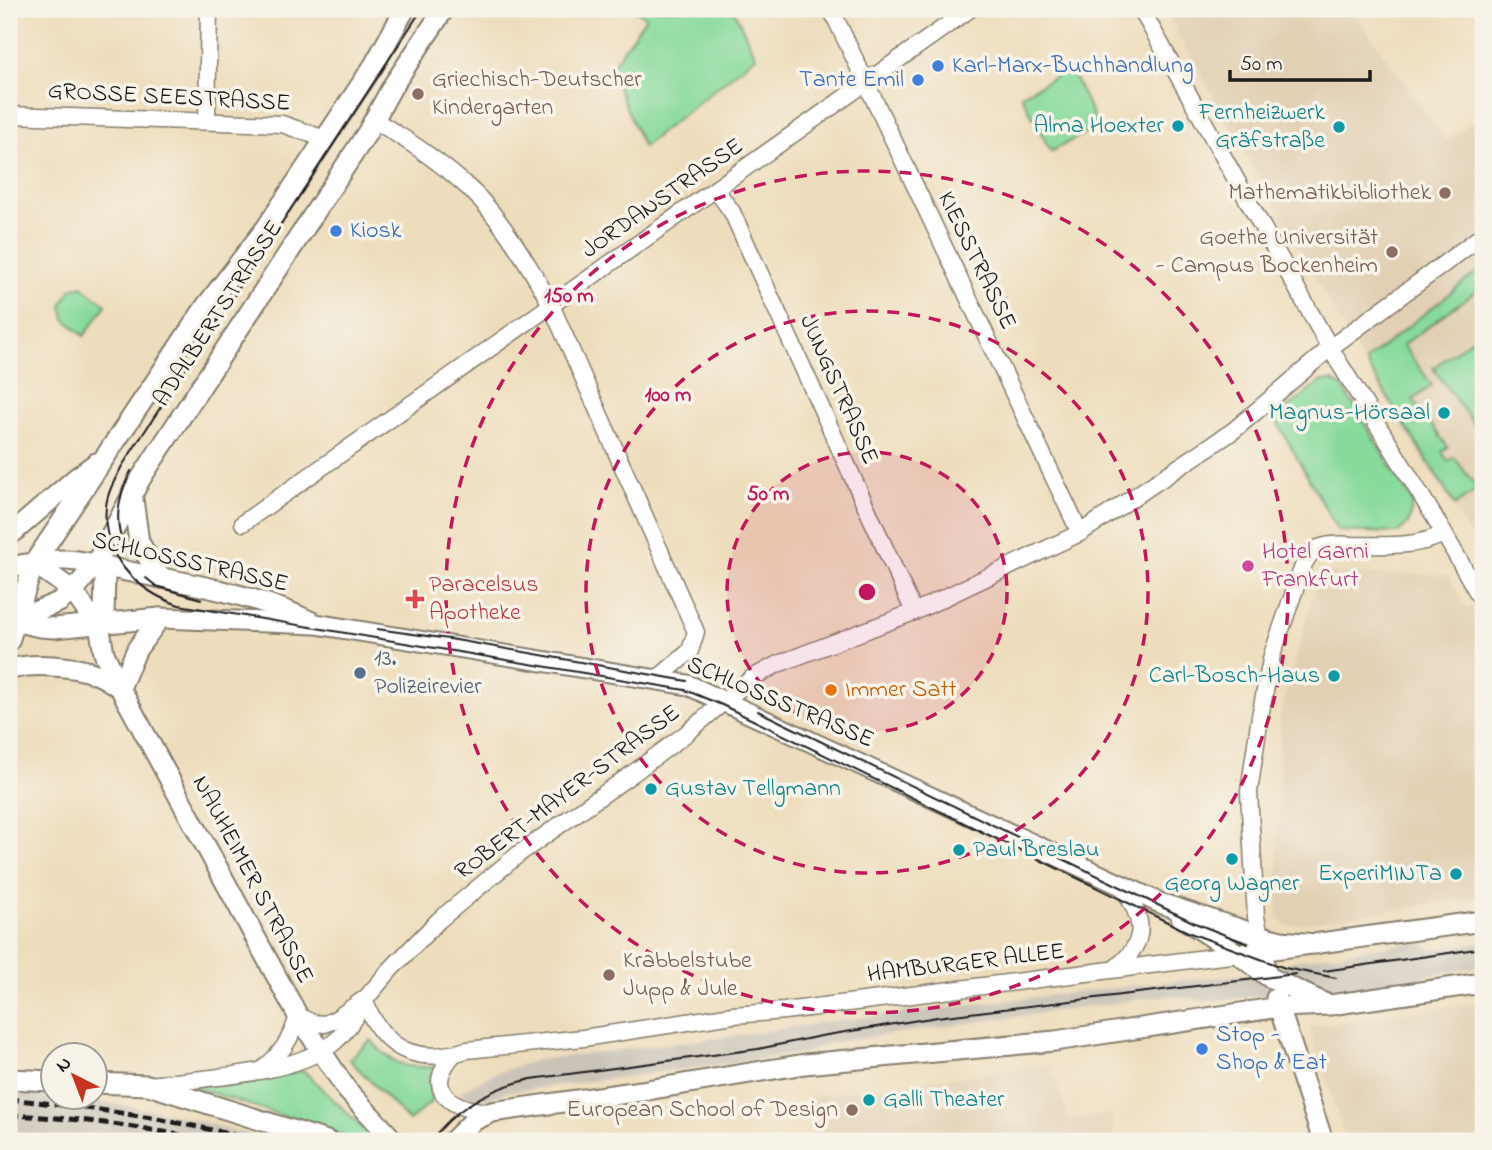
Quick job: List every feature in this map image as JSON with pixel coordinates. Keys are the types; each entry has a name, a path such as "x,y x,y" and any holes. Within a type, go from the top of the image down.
{"street":[{"path":"207,121 209,9"},
{"name":"ADALBERTSTRASSE","path":"9,641 11,620 34,564 206,306 266,228 389,41 405,9"},
{"name":"ADALBERTSTRASSE","path":"11,620 50,607 73,591 96,563 132,492 342,171 392,87 444,9"},
{"name":"KIESSTRASSE","path":"831,9 1080,533"},
{"name":"JORDANSTRASSE","path":"243,523 970,9"},
{"path":"1141,9 1330,348 1483,602"},
{"name":"GROSSE SEESTRASSE","path":"9,115 282,124 335,141 371,126"},
{"path":"371,126 416,147 472,191 533,272 551,305 696,632 690,650 655,678"},
{"path":"325,139 342,171"},
{"name":"JUNGSTRASSE","path":"716,190 732,212 914,612"},
{"name":"ROBERT-MAYER-STRASSE","path":"321,1051 335,1042 390,970 439,920 510,861 632,774 752,678 778,664 914,612 1080,533 1233,431 1330,348 1483,235"},
{"path":"9,536 76,478 106,457"},
{"path":"132,492 139,542 160,578"},
{"path":"1323,1141 1269,977 1261,943 1249,792 1272,655 1303,566 1310,554 1324,547 1340,544 1419,544 1444,534"},
{"name":"SCHLOSSSTRASSE","path":"9,566 68,560 96,563 252,597 316,624"},
{"name":"NAUHEIMER STRASSE","path":"96,563 103,569 105,576 104,615 99,625"},
{"name":"NAUHEIMER STRASSE","path":"34,564 73,591 99,625 107,664 298,1016 347,1090 394,1141"},
{"path":"1467,572 1483,567"},
{"path":"9,670 37,666 85,670 100,675 120,688 137,649 160,618"},
{"name":"SCHLOSSSTRASSE","path":"11,620 40,627 99,625 160,618 316,624 655,678 688,685 726,701 1160,903 1261,943 1316,944 1483,921"},
{"path":"1113,970 1131,956 1139,936 1140,919 1121,885"},
{"name":"SCHLOSSSTRASSE","path":"1160,903 1269,977 1331,1006"},
{"name":"HAMBURGER ALLEE","path":"366,1000 377,1028 401,1050 424,1054 454,1054 467,1050 583,1038 733,1015 784,1011 1238,954 1261,943"},
{"path":"454,1054 441,1070 439,1077 442,1090 454,1103 476,1111 492,1112 805,1064 1055,1041 1280,1007 1331,1006 1483,984"},
{"name":"ROBERT-MAYER-STRASSE","path":"298,1016 313,1023 325,1024 366,1000"},
{"path":"262,1070 279,1056 289,1042 298,1016"},
{"path":"108,1084 148,1085 262,1070 305,1060 321,1051"},
{"path":"9,1079 38,1080"},
{"path":"148,1085 327,1141"},
{"path":"453,1141 473,1121 492,1112"}],"shaded area":[{"name":"Goethe Universität - Campus Bockenheim","path":"1164,9 1352,9 1446,141 1483,115 1483,542 1473,541 1364,364"},
{"path":"1319,573 1448,575 1467,609 1483,600 1483,896 1287,926 1277,917 1280,717"},
{"path":"1420,941 1431,950 1483,942 1483,966 1427,975 1416,982 1331,992 1285,993 1208,1001 1169,995 828,1043 804,1053 507,1092 486,1100 459,1093 493,1074 537,1060 1163,982 1276,972 1291,961"},
{"path":"1483,1002 1483,1141 1346,1141 1309,1027"},
{"path":"1051,1065 1068,1119 1111,1114 1115,1141 815,1141 810,1096"},
{"path":"9,1092 38,1094 38,1112 108,1112 108,1103 169,1113 273,1141 9,1141"}],"green space":[{"path":"634,9 733,9 756,56 643,147 610,69 646,17"},
{"path":"1070,69 1098,126 1051,152 1021,95"},
{"path":"1483,267 1483,286 1403,345 1432,385 1413,400 1448,447 1442,452 1448,461 1454,457 1478,489 1455,505 1365,361"},
{"path":"82,286 106,305 84,336 65,319 62,305 71,289"},
{"path":"1483,331 1483,420 1475,426 1433,368"},
{"path":"1322,381 1333,381 1343,387 1413,503 1408,524 1397,533 1338,531 1275,418"},
{"path":"371,1040 398,1063 415,1067 435,1067 429,1079 432,1101 409,1121 349,1059"},
{"path":"304,1071 373,1138 371,1141 361,1141 197,1088 197,1084"}],"tram line":[{"path":"422,9 119,471 108,497 106,524 109,541 124,569 149,591 179,605 685,690 722,705 1190,933 1285,968 1336,978"},
{"path":"128,557 120,535 118,514 122,492 131,471"},
{"path":"146,578 156,586 201,599"},
{"path":"377,629 456,640 687,681"},
{"path":"758,711 1195,923 1248,944"},
{"path":"1324,971 1483,948"},
{"path":"431,1141 451,1118 475,1101 502,1088 531,1079 758,1049 937,1017 1296,974"}],"railway":[{"path":"9,1099 134,1115 257,1141"},
{"path":"9,1115 109,1124 207,1141"},
{"path":"9,1135 76,1141"}],"place":[{"name":"Karl-Marx-Buchhandlung","path":"938,66"},
{"name":"Tante Emil","path":"918,80"},
{"name":"Griechisch-Deutscher Kindergarten","path":"418,94"},
{"name":"Alma Hoexter","path":"1178,126"},
{"name":"Fernheizwerk Gräfstraße","path":"1339,127"},
{"name":"Mathematikbibliothek","path":"1445,193"},
{"name":"Kiosk","path":"336,231"},
{"name":"Goethe Universität - Campus Bockenheim","path":"1392,252"},
{"name":"Magnus-Hörsaal","path":"1444,413"},
{"name":"Hotel Garni Frankfurt","path":"1248,566"},
{"name":"Paracelsus Apotheke","path":"415,599"},
{"name":"13. Polizeirevier","path":"360,673"},
{"name":"Carl-Bosch-Haus","path":"1334,676"},
{"name":"Immer Satt","path":"831,690"},
{"name":"Gustav Tellgmann","path":"651,789"},
{"name":"Paul Breslau","path":"959,850"},
{"name":"Georg Wagner","path":"1232,859"},
{"name":"ExperiMINTa","path":"1456,874"},
{"name":"Krabbelstube Jupp & Jule","path":"609,975"},
{"name":"Stop - Shop & Eat","path":"1202,1049"},
{"name":"Galli Theater","path":"869,1100"},
{"name":"European School of Design","path":"852,1110"}]}
